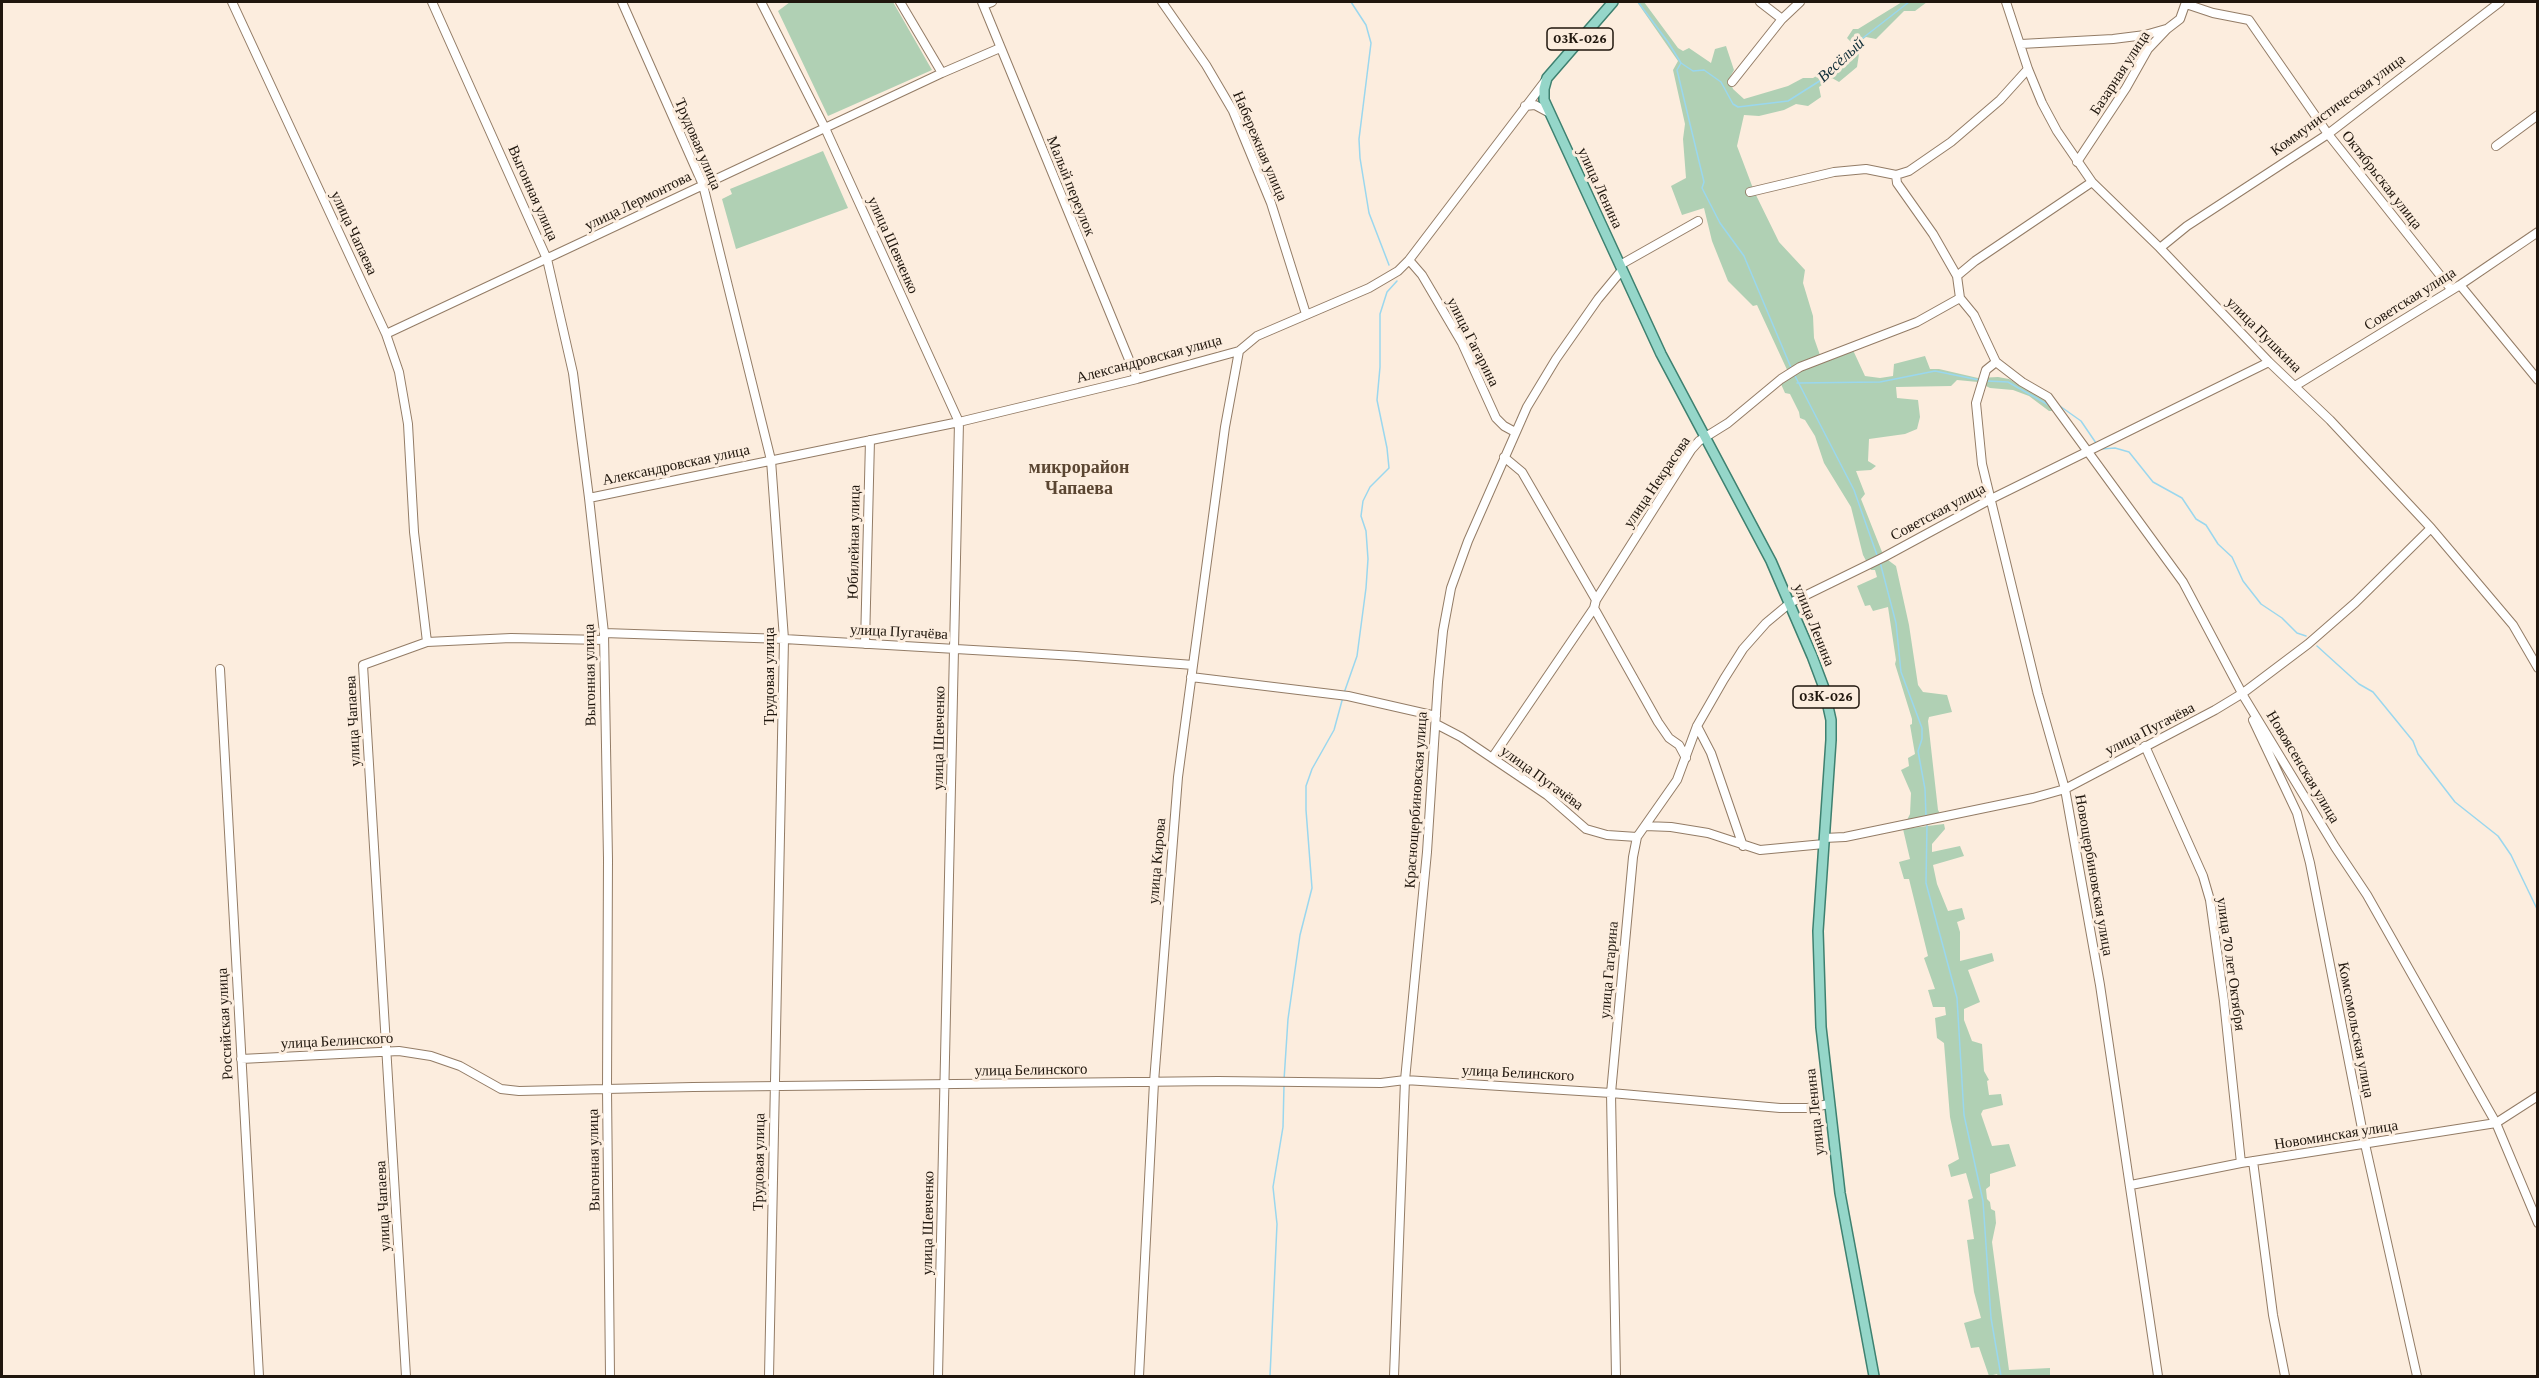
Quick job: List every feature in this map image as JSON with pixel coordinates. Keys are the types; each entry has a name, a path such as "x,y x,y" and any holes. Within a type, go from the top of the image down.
{"main road":[{"name":"Александровская улица","path":"1548,78 1613,2"},
{"name":"улица Ленина","path":"1548,78 1544,94 1548,112 1704,437 1790,603 1816,666 1831,720 1831,760 1818,931 1818,980 1828,1104 1840,1193 1874,1377"}],"street":[{"name":"улица Чапаева","path":"232,2 386,334 399,372 408,424 414,532 427,642 363,665 406,1377"},
{"name":"Выгонная улица","path":"432,2 548,259 573,373 590,498 604,636 608,859 607,1089 610,1377"},
{"name":"Трудовая улица","path":"622,2 703,185 771,460 784,639 769,1377"},
{"name":"улица Шевченко","path":"761,2 825,128 959,422 938,1377"},
{"path":"900,2 942,73"},
{"path":"983,3 992,2"},
{"name":"Набережная улица","path":"1162,2 1206,65 1233,111 1271,203 1306,314"},
{"path":"1760,2 1782,19"},
{"path":"1732,82 1782,19 1800,2"},
{"name":"улица Пушкина","path":"2006,2 2028,69 2057,131 2092,182 2160,248 2431,528 2513,625 2538,668"},
{"name":"Коммунистическая улица","path":"2160,248 2187,226 2328,134 2500,2"},
{"name":"Малый переулок","path":"983,3 1137,379"},
{"name":"Октябрьская улица","path":"2186,3 2213,13 2248,20 2328,134 2451,290"},
{"name":"Базарная улица","path":"2077,162 2152,44 2180,19 2186,3"},
{"path":"2021,44 2113,39 2145,35 2167,29"},
{"path":"2145,35 2150,37 2152,44"},
{"name":"улица Лермонтова","path":"386,334 942,73 1000,48"},
{"path":"1750,192 1834,172 1866,169 1896,175 1919,166 2000,100 2028,69"},
{"name":"Александровская улица","path":"590,498 959,422 1137,379 1239,351 1257,336 1388,279 1409,260 1548,78"},
{"path":"1525,106 1535,105 1548,112"},
{"path":"2496,146 2538,115"},
{"path":"1896,175 1897,183 1934,234 1957,276 1960,298 1974,315 1996,362"},
{"path":"1957,276 1975,261 2092,182"},
{"name":"Краснощербиновская улица","path":"1394,1377 1404,1080 1427,852 1443,631 1451,588 1515,432 1556,359 1621,268 1698,221"},
{"name":"Советская улица","path":"2295,386 2460,285 2538,232"},
{"name":"улица Гагарина","path":"1409,260 1422,275 1462,342 1496,418 1515,432"},
{"path":"2460,285 2538,380"},
{"name":"улица Некрасова","path":"1492,758 1595,604 1691,450 1704,437 1747,409 1800,367 1917,322 1960,298"},
{"name":"улица Кирова","path":"1139,1377 1154,1082 1178,777 1225,427 1239,351"},
{"name":"Новощербиновская улица","path":"1996,362 1986,370 1982,381 1976,403 1977,431 2038,694 2065,789 2100,985 2158,1377"},
{"name":"Новоясенская улица","path":"1996,362 2022,382 2048,397 2183,582 2243,695 2335,847 2367,895 2496,1123 2538,1223"},
{"name":"Советская улица","path":"1686,758 1697,726 1743,649 1766,623 1790,603 1884,557 1991,499 2269,362"},
{"name":"Юбилейная улица","path":"865,644 870,440"},
{"path":"1504,457 1522,472 1588,588 1658,722 1669,738 1679,745 1686,758"},
{"name":"улица Пугачёва","path":"1645,826 1671,827 1708,833 1760,850 1845,837 2033,798 2065,789 2243,695 2308,644 2355,603 2431,528"},
{"path":"1588,588 1604,588"},
{"name":"улица Пугачёва","path":"427,642 604,636 784,639 954,648 1193,665"},
{"name":"Российская улица","path":"220,669 259,1377"},
{"name":"улица Пугачёва","path":"1191,677 1344,695 1436,720 1547,795 1586,829 1607,835 1637,837"},
{"name":"Комсомольская улица","path":"2243,695 2297,813 2310,863 2365,1144 2416,1377"},
{"path":"1697,726 1711,753 1743,846"},
{"name":"улица 70 лет Октября","path":"2145,746 2203,876 2210,900 2224,1001 2241,1163"},
{"name":"улица Гагарина","path":"1616,1377 1611,1092 1633,857 1637,837 1677,780 1686,758"},
{"name":"улица Белинского","path":"241,1059 399,1051 431,1056 460,1066 501,1089 519,1091 1154,1082 1381,1083 1404,1080 1611,1092 1780,1108 1808,1108 1828,1104"},
{"name":"Новоминская улица","path":"2131,1185 2241,1163 2496,1123 2538,1096"},
{"path":"2253,1161 2273,1315 2285,1377"}],"green space":[{"path":"790,2 893,2 932,70 828,116 778,11"},
{"path":"1637,2 1644,2 1678,48 1683,51 1689,48 1711,63 1715,49 1726,46 1734,70 1729,79 1733,89 1744,99 1788,86 1803,78 1813,78 1839,62 1848,53 1852,43 1847,38 1853,29 1858,29 1902,2 1927,2 1915,11 1904,11 1876,39 1866,37 1861,41 1857,67 1839,82 1832,78 1819,87 1821,97 1808,106 1796,104 1784,110 1759,116 1744,115 1737,146 1754,191 1779,242 1805,270 1803,283 1813,316 1814,338 1821,358 1852,348 1865,376 1880,378 1893,376 1894,364 1925,356 1930,369 1978,378 2009,379 2042,398 2044,397 2059,411 2049,411 2029,396 2013,390 1990,388 1978,382 1957,380 1951,386 1896,387 1897,398 1918,400 1920,417 1917,429 1905,434 1869,439 1868,461 1876,466 1871,470 1856,471 1865,494 1861,499 1884,557 1896,566 1909,625 1918,685 1923,692 1947,695 1952,712 1929,717 1928,721 1938,810 1942,817 1905,824 1910,814 1911,793 1901,770 1909,766 1908,758 1915,754 1910,725 1912,719 1895,664 1888,607 1873,611 1870,605 1865,606 1857,586 1877,577 1875,570 1871,570 1863,555 1851,507 1824,463 1815,436 1805,420 1800,418 1790,394 1785,393 1781,384 1789,374 1757,305 1753,306 1728,281 1712,241 1704,208 1682,215 1671,186 1686,178 1683,139 1685,124 1673,70 1678,61"},
{"path":"823,151 848,208 736,249 722,199 732,194 730,189"},
{"path":"1944,824 1945,829 1932,844 1932,852 1960,846 1964,856 1933,865 1937,884 1948,911 1962,908 1965,919 1957,922 1960,932 1960,961 1992,953 1994,961 1968,970 1980,1002 1964,1009 1964,1020 1972,1041 1982,1044 1984,1071 1989,1080 1987,1081 1989,1095 2001,1094 2003,1105 1983,1110 1981,1114 1992,1146 2009,1144 2016,1166 1990,1174 1990,1186 1986,1189 1991,1209 1995,1211 1996,1223 1992,1242 2009,1370 2050,1368 2050,1376 1998,1376 1997,1374 1989,1376 1979,1347 1971,1348 1964,1323 1981,1318 1974,1292 1967,1240 1974,1239 1968,1200 1973,1198 1966,1173 1951,1177 1948,1165 1959,1159 1950,1117 1944,1043 1937,1038 1935,1018 1946,1015 1945,1007 1933,1007 1928,990 1935,989 1924,958 1928,956 1909,879 1904,879 1899,862 1910,859 1903,829"}],"waterway":[{"path":"1351,2 1366,25 1371,43 1359,139 1360,158 1369,213 1389,265"},
{"name":"Весёлый","path":"1638,2 1681,63 1693,71 1704,70 1721,82 1733,104 1738,107 1788,101 1829,75 1859,41 1909,2"},
{"path":"1681,63 1677,70 1704,182 1702,188 1720,223 1744,256 1792,370"},
{"path":"1344,693 1357,656 1366,588 1368,559 1366,531 1361,516 1363,501 1370,487 1389,468 1377,400 1380,367 1380,314 1387,292 1397,281"},
{"path":"1797,383 1880,382 1935,371 1979,380"},
{"path":"1794,374 1854,490 1878,558"},
{"path":"1987,381 2008,382 2052,407"},
{"path":"2057,404 2081,421 2096,443"},
{"path":"2101,449 2115,448 2129,452 2153,482 2182,498 2196,519 2206,525 2218,544 2232,557 2243,581 2261,604 2282,618 2297,633 2306,636"},
{"path":"1880,562 1896,623 1901,672 1922,728 1922,739 1918,751 1925,789 1926,816"},
{"path":"2317,646 2359,684 2373,692 2413,741 2418,754 2455,802 2498,836 2511,855 2538,911"},
{"path":"1284,1080 1288,1019 1300,935 1312,888 1306,786 1312,769 1334,730 1343,697"},
{"path":"1927,824 1926,883 1957,998 1964,1115 1983,1201 1991,1318 2001,1376"},
{"path":"1270,1376 1277,1224 1273,1187 1283,1127 1284,1085"}],"district":[{"name":"микрорайон Чапаева","path":"1079,477"}]}
